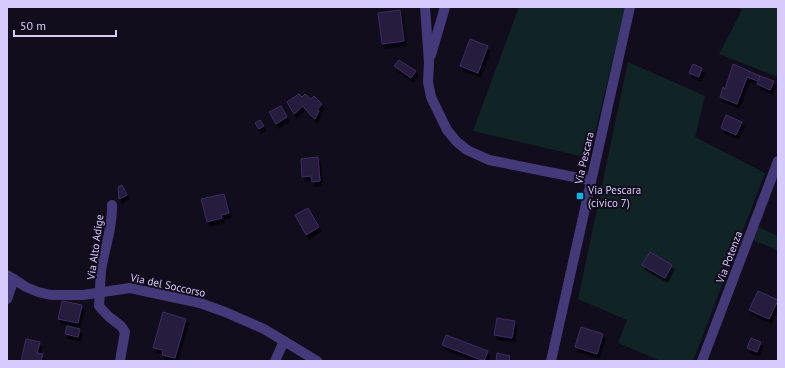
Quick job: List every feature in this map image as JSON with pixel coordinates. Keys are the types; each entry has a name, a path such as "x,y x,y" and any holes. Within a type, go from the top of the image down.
{"street":[{"path":"425,7 428,82 431,97 447,130 457,142 467,150 489,160 584,178 591,181"},
{"path":"428,63 445,7"},
{"name":"Via Pescara","path":"550,361 630,7"},
{"name":"Via Potenza","path":"702,361 778,161"},
{"name":"Via Alto Adige","path":"112,206 112,216 102,271 99,306 108,316 121,326 125,332 120,361"},
{"path":"7,299 10,277"},
{"name":"Via del Soccorso","path":"10,277 26,287 51,295 83,295 101,291 130,288 200,303 264,329 317,361"},
{"path":"274,361 284,341"}],"green space":[{"path":"519,7 625,8 589,158 473,131"},
{"path":"736,7 778,7 778,77 719,54 742,10"},
{"path":"628,62 705,96 695,137 765,173 693,361 661,361 618,343 627,320 578,299"},
{"path":"758,227 778,236 778,250 753,240"}],"building":[{"path":"400,10 404,41 382,44 378,13"},
{"path":"470,39 488,46 478,73 460,66"},
{"path":"399,60 416,71 411,78 394,66"},
{"path":"693,64 702,68 699,77 689,73"},
{"path":"733,64 760,76 758,81 747,77 737,104 720,97 723,87 725,89"},
{"path":"760,76 774,81 770,90 757,84"},
{"path":"299,94 302,97 305,94 311,99 314,96 322,104 317,110 319,111 315,119 303,106 294,114 287,102"},
{"path":"281,106 287,117 276,124 269,112"},
{"path":"726,115 742,122 736,135 721,128"},
{"path":"260,120 264,126 259,129 255,123"},
{"path":"318,157 320,181 312,182 311,176 302,177 301,159"},
{"path":"122,185 127,195 119,199 118,187"},
{"path":"224,194 229,213 221,215 222,218 207,222 201,199"},
{"path":"308,208 319,227 306,235 295,215"},
{"path":"650,252 672,265 665,278 642,265"},
{"path":"758,291 778,300 769,319 749,310"},
{"path":"62,301 82,305 78,323 58,319"},
{"path":"163,312 186,319 175,358 162,355 163,350 153,348"},
{"path":"497,318 515,321 512,338 494,335"},
{"path":"67,326 80,329 78,337 65,334"},
{"path":"581,327 603,334 597,354 575,347"},
{"path":"446,335 488,351 484,361 442,345"},
{"path":"751,338 761,342 757,352 747,348"},
{"path":"26,339 40,342 37,353 43,354 41,361 21,361"},
{"path":"497,353 510,356 509,361 496,361"}],"place":[{"name":"Via Pescara (civico 7)","path":"580,196"}]}
